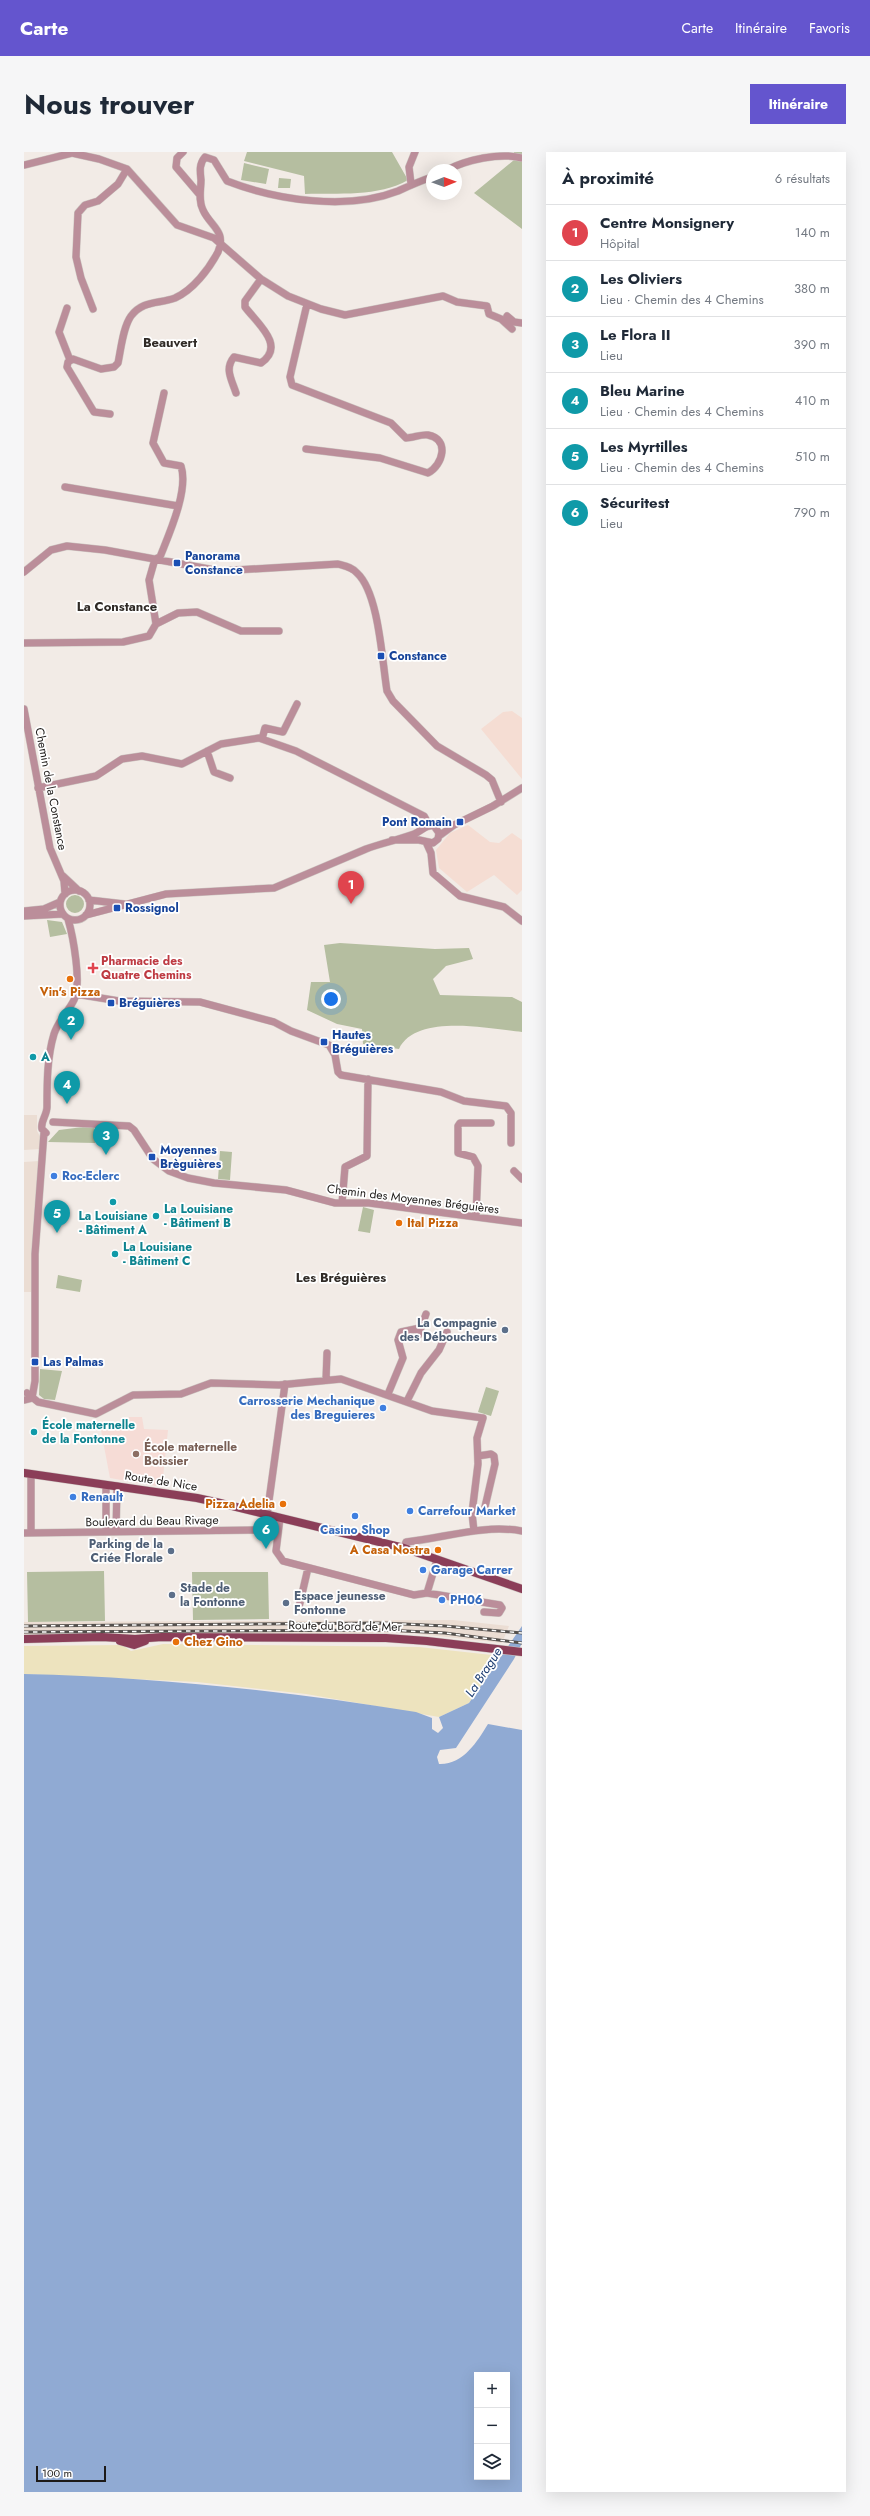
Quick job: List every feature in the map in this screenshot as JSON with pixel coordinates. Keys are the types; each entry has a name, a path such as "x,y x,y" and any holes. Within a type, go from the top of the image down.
{"main road":[{"name":"Route de Nice","path":"28,1474 197,1498 404,1548 522,1589"},
{"name":"Route du Bord de Mer","path":"24,1639 96,1638 133,1642 168,1638 386,1638 495,1648 522,1652"}],"street":[{"path":"183,152 176,158 176,167 199,194"},
{"path":"411,184 409,167 415,152"},
{"path":"24,165 72,153 100,155 127,169 177,225 185,230 207,235 220,244 261,279 288,296 307,304 345,315 443,296 457,302 487,306 489,314 501,319 512,329"},
{"path":"461,164 471,160 509,155 522,158"},
{"path":"70,360 101,369 114,368 118,363 130,318 138,308 149,303 174,298 186,291 205,270 220,244 220,232 203,210 199,194 201,162 209,157 227,181 270,193 308,201 336,202 364,198 398,191 411,184 426,179"},
{"path":"93,309 80,278 76,257 78,213 85,205 98,200 118,184 127,169"},
{"path":"236,393 228,370 229,363 234,357 261,363 268,358 271,351 272,344 270,338 246,307 245,301 261,279"},
{"path":"306,449 380,458 428,473 434,470 440,462 443,453 440,444 435,437 427,435 406,438 391,423 292,385 290,377 307,304"},
{"path":"67,308 59,332 70,360 67,367 90,406 99,414 110,414"},
{"path":"507,316 514,322 522,323"},
{"path":"24,643 100,643 138,640 153,633 156,624 149,580 156,559 160,557 178,506 183,475 181,466 164,463 153,443 164,393"},
{"path":"65,487 178,506"},
{"path":"24,572 51,550 58,547 90,548 220,571 338,564 349,567 357,572 372,599 387,692 436,746 492,780 501,802"},
{"path":"156,624 178,613 197,612 240,631 279,632"},
{"path":"262,739 265,728 283,732 297,704"},
{"name":"Chemin de la Constance","path":"24,709 50,848 66,886 65,894"},
{"path":"38,788 96,776 122,759 142,756 182,764 220,744 262,739 296,751 424,816 429,827 439,836"},
{"path":"208,751 214,772 230,778"},
{"path":"392,840 428,842 454,825 501,802 522,788"},
{"path":"24,916 83,917 166,894 274,888 366,848 429,827 454,825"},
{"path":"429,827 421,834 428,842 433,872 460,896 504,907 522,921"},
{"name":"Chemin de la Constance","path":"59,871 79,891"},
{"path":"24,911 52,908 60,902 65,894 79,891 89,900 128,904"},
{"path":"89,900 89,908 75,931 74,952 76,994 53,1036 48,1078 48,1126 35,1254 35,1381 27,1396 38,1402 96,1414 133,1395 181,1394 211,1383 242,1385 348,1380 432,1410 483,1418 477,1438 478,1456 472,1513 474,1531"},
{"path":"60,902 74,952"},
{"path":"76,994 136,1001 200,1002 274,1022 291,1032 329,1045 335,1055 339,1074 441,1092 464,1101 506,1106 511,1113 511,1143"},
{"path":"342,1203 345,1167 367,1156 368,1079"},
{"path":"476,1217 478,1166 473,1157 458,1153 458,1126 460,1123 491,1123"},
{"name":"Chemin des Moyennes Bréguières","path":"48,1126 62,1124 129,1126 134,1130 153,1159 169,1171 188,1178 214,1183 286,1190 342,1203 369,1203 522,1223"},
{"path":"514,1171 522,1179"},
{"path":"418,1336 426,1314"},
{"path":"388,1394 403,1358 398,1340 401,1332 420,1328"},
{"path":"407,1401 421,1373 439,1350 447,1332"},
{"path":"326,1380 327,1352"},
{"path":"267,1515 285,1384"},
{"path":"472,1513 484,1511 495,1464 494,1456 491,1454 478,1456"},
{"path":"28,1474 28,1533"},
{"path":"106,1485 106,1530"},
{"path":"116,1530 117,1486"},
{"path":"278,1518 276,1551 279,1558 308,1568 414,1595 427,1593 500,1605 502,1609 499,1613 484,1612"},
{"name":"Boulevard du Beau Rivage","path":"28,1533 106,1530 258,1530 278,1518"},
{"path":"404,1548 406,1542 474,1531 498,1528 522,1530"},
{"path":"427,1593 437,1560"},
{"path":"299,1607 308,1568"}],"shaded area":[{"path":"512,711 522,718 522,779 481,729 503,712"},
{"path":"468,825 490,842 499,843 512,833 522,840 522,890 517,895 494,875 467,892 439,868 436,850 450,833"},
{"path":"24,1115 37,1115 37,1131 41,1138 40,1149 24,1150"},
{"path":"39,1161 33,1228 31,1292 24,1292 24,1162"},
{"name":"École maternelle Boissier","path":"121,1417 142,1417 144,1429 168,1430 162,1487 110,1478 100,1425 102,1421 114,1423 121,1421"},
{"path":"453,1620 509,1626 502,1643 409,1633 24,1635 24,1622"}],"green space":[{"path":"247,152 392,152 408,180 397,185 371,192 305,194 304,176 244,161"},
{"path":"514,152 522,152 522,229 474,193 514,160"},
{"path":"244,163 269,169 266,184 241,180"},
{"path":"279,178 291,179 290,188 278,188"},
{"path":"71,895 79,895 84,900 82,911 79,913 71,913 66,908 66,900"},
{"path":"47,920 62,922 67,934 50,937"},
{"path":"340,943 435,949 469,948 473,959 446,966 433,979 440,995 512,997 522,1002 522,1032 474,1027 437,1027 421,1031 408,1038 399,1049 363,1044 362,1029 337,1024 307,1010 311,982 330,982 324,945"},
{"path":"94,1127 95,1143 48,1142 59,1130"},
{"path":"220,1151 232,1152 230,1180 218,1179"},
{"path":"363,1207 374,1210 370,1233 358,1231"},
{"path":"58,1275 82,1280 80,1292 56,1288"},
{"path":"40,1369 62,1371 55,1400 44,1399 39,1395"},
{"path":"486,1387 499,1391 491,1416 478,1412"},
{"path":"104,1571 105,1621 28,1622 27,1572"},
{"path":"192,1572 268,1572 269,1619 193,1620"}],"sand":[{"path":"163,1644 419,1647 501,1656 469,1703 439,1717 306,1694 197,1682 24,1674 24,1646 122,1645 131,1651"}],"water":[{"path":"522,1626 522,1643 514,1659 456,1748 440,1750 437,1757 439,1764 455,1761 462,1757 474,1745 488,1724 522,1730 522,2492 24,2492 24,1674 123,1678 220,1686 367,1704 416,1712 432,1718 432,1729 438,1733 443,1728 439,1717 469,1703"}],"railway":[{"path":"24,1626 384,1623 445,1626 522,1633"},
{"path":"24,1632 385,1630 445,1633 522,1643"}],"place":[{"name":"Panorama Constance","path":"177,563"},
{"name":"Constance","path":"381,656"},
{"name":"Pont Romain","path":"460,822"},
{"name":"Centre Monsignery","path":"351,904"},
{"name":"Rossignol","path":"117,908"},
{"name":"Pharmacie des Quatre Chemins","path":"93,968"},
{"name":"Vin's Pizza","path":"70,979"},
{"name":"Bréguières","path":"111,1003"},
{"name":"Les Oliviers","path":"71,1040"},
{"name":"Hautes Bréguières","path":"324,1042"},
{"name":"A","path":"33,1057"},
{"name":"Bleu Marine","path":"67,1104"},
{"name":"Le Flora II","path":"106,1155"},
{"name":"Moyennes Brèguières","path":"152,1157"},
{"name":"Roc-Eclerc","path":"54,1176"},
{"name":"La Louisiane - Bâtiment A","path":"113,1202"},
{"name":"La Louisiane - Bâtiment B","path":"156,1216"},
{"name":"Ital Pizza","path":"399,1223"},
{"name":"Les Myrtilles","path":"57,1233"},
{"name":"La Louisiane - Bâtiment C","path":"115,1254"},
{"name":"La Compagnie des Déboucheurs","path":"505,1330"},
{"name":"Las Palmas","path":"35,1362"},
{"name":"Carrosserie Mechanique des Breguieres","path":"383,1408"},
{"name":"École maternelle de la Fontonne","path":"34,1432"},
{"name":"École maternelle Boissier","path":"136,1454"},
{"name":"Renault","path":"73,1497"},
{"name":"Pizza Adelia","path":"283,1504"},
{"name":"Carrefour Market","path":"410,1511"},
{"name":"Casino Shop","path":"355,1516"},
{"name":"Sécuritest","path":"266,1549"},
{"name":"A Casa Nostra","path":"438,1550"},
{"name":"Parking de la Criée Florale","path":"171,1551"},
{"name":"Garage Carrer","path":"423,1570"},
{"name":"Stade de la Fontonne","path":"172,1595"},
{"name":"PH06","path":"442,1600"},
{"name":"Espace jeunesse Fontonne","path":"286,1603"},
{"name":"Chez Gino","path":"176,1642"}],"district":[{"name":"Beauvert","path":"170,342"},
{"name":"La Constance","path":"117,606"},
{"name":"Les Bréguières","path":"341,1277"}],"water label":[{"name":"La Brague","path":"483,1672"}]}
